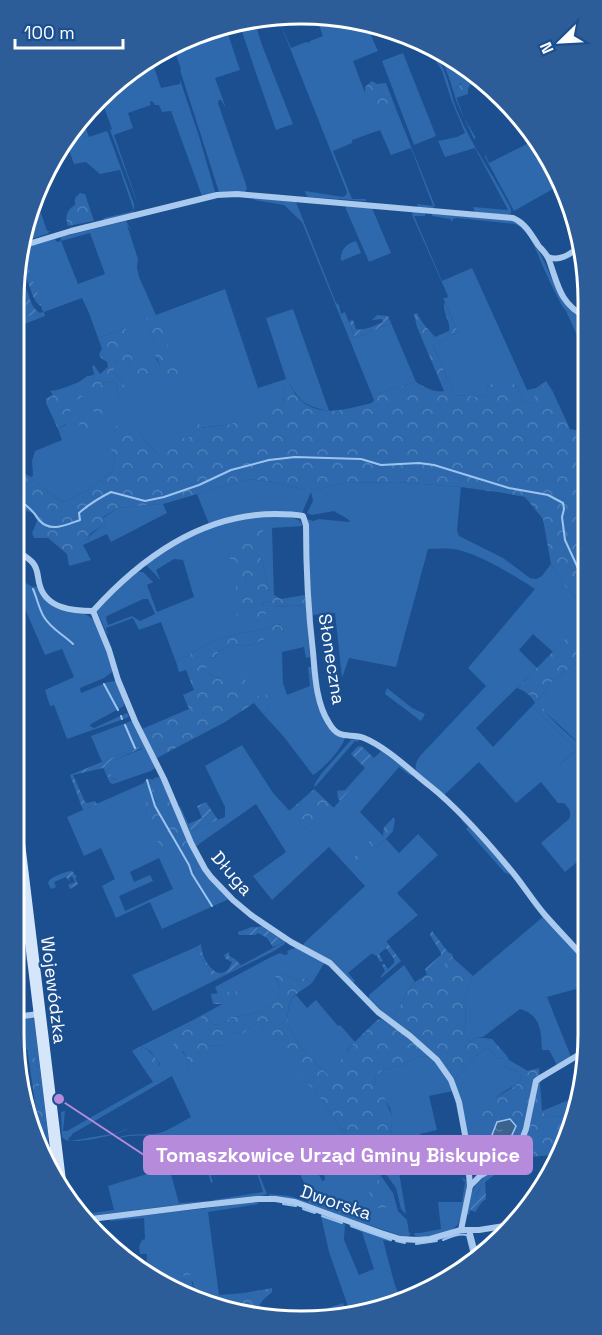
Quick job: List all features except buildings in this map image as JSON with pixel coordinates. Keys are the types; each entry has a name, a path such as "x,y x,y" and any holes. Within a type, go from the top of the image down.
{"main road":[{"name":"Wojewódzka","path":"24,887 58,1167"}],"street":[{"path":"30,243 217,195 237,194 513,218 523,224 548,257 556,284 564,298 578,312"},
{"path":"548,257 559,259 574,250"},
{"name":"Słoneczna","path":"93,611 127,576 146,561 200,530 248,515 297,514 303,516 306,525 309,617 315,678 330,726 340,734 358,736 371,741 439,793 502,859 544,914 578,951"},
{"path":"24,556 36,567 40,586 45,596 51,601 65,609 93,611"},
{"name":"Długa","path":"93,611 135,721 205,869 222,889 251,915 291,942 330,963 378,1012 437,1060 451,1080 459,1102 466,1140 470,1186"},
{"path":"24,1016 39,1014"},
{"path":"461,1230 470,1186 480,1176 516,1155 526,1129 537,1082 577,1056"},
{"name":"Dworska","path":"94,1219 257,1199 275,1199 295,1202 400,1239 430,1239 461,1230 500,1227"},
{"path":"469,1230 474,1250"}],"green space":[{"path":"281,25 291,48 323,36 319,25 369,32 378,51 353,61 365,93 386,113 396,109 435,206 433,208 418,207 417,204 433,206 411,148 391,155 380,130 352,140 352,143 333,151 352,199 366,199 366,201 306,195 305,191 343,197 347,192"},
{"path":"256,27 293,124 276,130 241,30"},
{"path":"228,33 240,70 215,78 226,108 221,100 218,103 247,188 245,192 219,192 176,54"},
{"path":"403,53 436,136 414,145 382,61"},
{"path":"434,58 441,62 466,130 511,209 508,215 475,212 473,207 508,210 475,148 445,157 438,141 465,133 442,71"},
{"path":"443,63 461,75 461,82 454,91 464,118 476,138 474,139 462,115 458,105"},
{"path":"154,67 161,88 180,84 180,80 215,192 202,196 171,111 162,112 159,105 155,105 152,101 151,105 128,113 133,128 114,135 140,210 110,130 112,129 104,106 132,81"},
{"path":"460,74 472,83 468,88 468,94 456,98 454,91 461,83 461,79 458,78"},
{"path":"372,81 377,84 386,83 396,109 386,113 384,120 376,119 369,97 365,94 365,87"},
{"path":"85,127 89,137 107,131 134,204 134,211 120,170 100,174 86,162 74,164 69,150"},
{"path":"528,143 554,188 514,211 485,157 487,152 489,163"},
{"path":"80,193 85,194 94,221 68,226 67,214 75,205 75,198"},
{"path":"255,198 296,202 336,303 339,305 341,314 345,312 355,338 391,323 416,382 372,395 302,222 284,205 254,200"},
{"path":"346,206 372,208 391,253 369,262"},
{"path":"40,210 47,231 50,231 31,239"},
{"path":"134,211 134,213 104,220 103,218 104,218"},
{"path":"413,211 425,213 425,216 414,216 442,281 472,268 527,390 536,388 546,381 552,390 543,387 533,404 523,400 514,383 489,385 485,396 481,397 454,395 433,345 458,332 443,298 448,296 412,215"},
{"path":"432,214 513,220 521,225 539,250 559,292 578,317 578,337 526,232 515,224 457,218 452,222 450,219 432,216"},
{"path":"126,221 132,231 127,225 138,259 139,277 156,315 225,289 258,388 286,379 266,318 293,309 329,411 305,403 289,383 285,386 283,405 267,414 241,423 200,428 192,436 184,438 157,454 135,428 134,415 116,437 103,444 115,452 113,471 85,492 63,502 37,484 31,477 33,475 32,461 35,451 62,440 58,429 65,425 71,401 80,392 78,387 54,396 50,391 70,386 94,374 95,377 92,380 104,387 101,384 113,381 116,384 119,398 124,385 114,372 114,362 116,361 126,369 132,362 132,355 126,350 125,328 98,338 82,298 44,312 45,316 24,324 24,317 43,312 26,262 29,247 55,239 57,242 61,241 61,237","holes":["90,233 105,274 78,284 61,241","149,329 178,381 170,377 156,359 155,342"]},
{"path":"356,241 361,253 341,261 344,248"},
{"path":"27,262 42,307 35,299 26,278"},
{"path":"25,287 32,305 40,313 24,317"},
{"path":"444,304 458,332 433,345 454,395 485,396 489,385 508,378 514,383 523,400 533,404 535,394 543,386 552,390 570,429 578,431 578,599 564,585 551,564 543,519 525,497 461,487 396,482 343,483 311,491 249,479 163,504 118,508 103,517 105,524 91,533 76,555 67,554 48,538 34,538 32,533 37,521 33,513 24,510 24,473 63,502 85,492 113,471 115,453 102,443 115,437 112,429 135,415 135,428 157,454 168,437 177,434 184,438 192,436 187,425 191,417 196,417 201,428 212,427 253,418 283,405 285,386 288,382 304,403 313,408 332,411 372,403 374,400 372,395 416,382 426,388 444,391 417,327 414,314 417,313 435,337 449,331"},
{"path":"156,315 181,378 178,381 172,381 170,377 165,378 160,372 160,364 151,348 155,342 149,329 142,328 139,322"},
{"path":"377,315 388,316 391,323 355,338 349,321 353,320 356,329 366,329 383,322 382,319 372,320"},
{"path":"125,328 134,344 126,345 126,350 132,355 132,362 126,369 119,368 117,361 114,362 114,372 124,385 126,395 123,399 119,398 116,384 113,381 101,384 104,387 113,387 113,393 94,397 89,388 95,377 92,366 94,365 100,374 108,367 107,362 99,354 102,349 98,338"},
{"path":"146,361 152,366 156,377 135,384 129,381 135,369"},
{"path":"78,386 82,388 80,393 83,398 71,401 68,421 58,429 46,399"},
{"path":"98,407 103,410 101,417 97,420 99,425 96,432 90,434 85,430 82,431 79,424 82,418 91,420 95,416 93,409"},
{"path":"249,479 311,491 343,483 396,482 461,487 457,530 459,536 503,558 530,578 536,579 542,576 551,564 564,585 578,599 578,626 553,652 533,634 519,650 537,668 476,728 493,747 532,706 577,750 559,765 578,755 578,861 565,872 541,843 569,819 570,814 564,803 558,803 541,782 516,803 479,762 444,795 417,773 416,769 420,756 486,686 468,668 535,589 472,554 452,549 428,549 396,667 349,658 342,678 335,613 313,615 311,619 307,519 350,521 334,511 312,515 307,513 313,501 311,492 302,513 274,512 209,524 197,494"},
{"path":"163,504 167,513 111,542 107,534 83,545 91,560 69,566 67,554 76,554 88,538 105,524 103,518 118,508"},
{"path":"286,517 299,520 303,526 272,528 274,596 269,592 262,560 254,550 258,540 251,529 240,539 238,569 246,575 245,581 262,606 264,602 270,601 273,607 306,605 310,657 306,658 304,647 282,652 283,683 287,695 310,686 308,667 312,667 317,696 336,735 345,738 332,758 313,775 264,715 270,707 222,679 206,673 204,669 210,658 236,644 248,646 265,639 281,651 284,628 278,624 222,638 176,662 161,622 139,630 133,618 106,628 107,634 96,610 136,572 143,572 153,582 147,585 157,612 194,597 183,560 174,559 156,570 160,579 146,565 181,542 219,524 246,518","holes":["143,599 148,599 155,614 140,621 132,616 108,625 107,616"]},
{"path":"258,527 263,530 255,550 262,560 269,592 281,599 305,595 306,605 272,607 270,601 264,602 262,605 266,608 266,613 263,621 249,625 237,618 234,588 245,581 246,576 242,576 238,569 232,570 227,539 234,536 240,538 251,529"},
{"path":"24,582 38,587 52,602 93,619 98,625 112,672 80,688 81,693 116,681 124,706 90,726 94,728 127,713 129,716 127,718 67,739 54,705 50,706 45,690 74,677 62,649 45,655 25,609"},
{"path":"277,624 284,628 282,652 265,639 248,646 236,644 210,658 208,666 204,669 206,673 222,679 242,670 253,699 267,695 269,698 270,707 264,715 254,703 225,722 157,758 142,729 189,709 183,695 194,690 186,670 179,672 176,662 222,638"},
{"path":"578,626 578,662 549,684 538,701 552,719 578,743 578,756 569,766 559,769 558,766 577,750 532,706 535,703 530,696 517,688"},
{"path":"578,662 578,742 543,710 538,701 549,684"},
{"path":"387,688 412,708 425,714 421,721 385,694"},
{"path":"131,721 135,724 155,768 113,784 110,783 103,768 112,781 116,780 112,778 105,764 142,749 141,746 102,762 91,736"},
{"path":"358,738 358,742 355,741 315,787 321,774 351,740"},
{"path":"242,745 273,793 310,833 381,751 412,774 411,776 399,767 360,812 383,836 370,853 386,839 399,853 418,834 438,855 397,893 418,915 348,973 355,981 353,983 333,962 303,946 365,886 329,847 272,900 253,876 286,852 256,804 195,846 179,809 180,806 191,830 225,817 225,807 205,766"},
{"path":"141,746 142,748 106,764 112,778 116,781 109,778 103,768 73,775 85,802 95,801 97,804 83,810 70,775"},
{"path":"361,746 374,758 379,755 340,801 337,791 345,790 365,768 351,754"},
{"path":"159,777 162,780 176,811 156,801 152,793 151,782 145,784 146,787 138,796 145,797 147,815 153,823 190,844 229,899 162,929 150,902 116,918 102,886 115,879 101,848 84,856 67,817","holes":["159,858 173,889 125,911 119,896 153,881 150,875 134,882 130,872"]},
{"path":"151,782 154,791 152,796 155,801 160,800 162,805 170,802 173,805 190,844 162,857 153,823 141,826 142,815 147,815 145,798 138,796 139,791 146,787 144,783"},
{"path":"314,789 334,808 310,833 289,811"},
{"path":"206,802 218,820 191,830 188,824 202,818 197,806"},
{"path":"393,818 395,819 393,831 355,864 353,858 374,837 383,836 384,827"},
{"path":"463,819 510,872 508,875 466,829 468,827 461,820"},
{"path":"72,871 77,877 75,878 78,884 70,889 68,885 75,882 72,876 69,878 70,882 66,877 54,882 56,887 51,889 48,883 52,878"},
{"path":"544,916 578,954 578,988 547,997 571,1057 557,1065 549,1050 542,1050 540,1030 536,1020 532,1015 520,1009 483,1037 476,1037 470,1042 466,1037 465,997 473,976"},
{"path":"261,926 285,940 285,944 153,1011 132,975 196,947 214,980 284,942 264,928 255,928"},
{"path":"252,927 264,928 284,942 273,947 267,938 258,933 239,935 238,932"},
{"path":"432,931 453,958 427,975 425,969 441,955 430,935"},
{"path":"24,939 27,960 24,961"},
{"path":"386,941 401,961 381,978 385,971 382,964 388,969 394,963 394,959 386,948 379,954 383,961 380,962 377,956 371,953"},
{"path":"201,944 204,958 213,970 223,973 228,969 232,962 224,955 229,952 229,956 241,965 214,980 196,947"},
{"path":"297,947 325,962 312,983 305,978 294,980 282,973 275,977 280,988 280,995 266,1008 251,1014 231,1017 228,1021 214,1025 205,1014 201,1025 197,1025 193,1020 237,996 238,993 236,991 218,994 215,987 271,957 280,953 288,954 287,951"},
{"path":"453,958 473,976 465,997 466,1037 470,1042 476,1037 492,1039 507,1056 498,1059 487,1047 454,1079 439,1059 427,1056 383,1070 376,1076 375,1084 392,1116 390,1134 397,1160 393,1161 379,1150 369,1151 355,1148 316,1092 291,1067 267,1036 259,1021 241,1035 237,1031 233,1034 227,1046 207,1046 210,1053 203,1060 204,1069 197,1073 189,1073 187,1058 183,1051 180,1055 182,1062 175,1062 173,1030 193,1020 200,1025 201,1018 205,1014 214,1025 219,1024 221,1020 227,1021 231,1017 251,1014 270,1006 280,995 275,976 282,973 294,980 305,978 312,983 292,999 289,1006 289,1026 299,1045 314,1062 329,1075 338,1075 341,1060 377,1020 381,1019 397,1030 392,1020 412,984"},
{"path":"404,965 415,982 392,1020 369,999 369,995"},
{"path":"237,991 237,996 223,1004 213,1004 211,994"},
{"path":"296,995 307,1008 316,1000 355,1042 347,1050 339,1075 329,1075 322,1069 294,1036 288,1017 289,1007"},
{"path":"24,1017 34,1019 48,1147 34,1048 25,1050"},
{"path":"259,1021 267,1036 316,1092 355,1148 370,1152 379,1150 393,1161 397,1160 406,1214 401,1209 396,1188 381,1167 377,1169 371,1161 365,1170 381,1185 379,1181 381,1176 393,1193 398,1211 407,1220 409,1233 411,1233 408,1237 404,1237 292,1199 268,1196 270,1194 290,1196 308,1202 311,1197 283,1139 251,1154 267,1194 214,1202 213,1200 263,1192 255,1166 245,1171 243,1168 228,1173 225,1168 210,1173 213,1182 211,1183 203,1156 173,1166 158,1135 116,1139 126,1136 159,1133 191,1117 172,1076 72,1134 68,1139 70,1141 62,1137 61,1112 65,1111 63,1131 67,1131 163,1078 156,1077 160,1064 150,1051 141,1046 173,1030 180,1054 182,1051 187,1058 189,1073 203,1060 206,1046 224,1047 229,1037 237,1031 241,1035","holes":["304,1136 325,1177 325,1180 322,1181 301,1138","243,1143 246,1154 210,1165 207,1154"]},
{"path":"141,1046 156,1059 161,1070 157,1076 164,1078 153,1082 132,1051"},
{"path":"34,1047 47,1144 37,1118 27,1048"},
{"path":"487,1047 498,1059 507,1056 509,1060 504,1066 520,1073 521,1080 495,1099 482,1115 478,1144 480,1167 484,1170 475,1174 471,1172 454,1079"},
{"path":"427,1056 438,1065 453,1091 429,1096 437,1130 420,1134 422,1145 395,1147 390,1134 392,1116 390,1108 375,1084 376,1076 383,1070"},
{"path":"509,1060 528,1071 539,1068 542,1111 549,1117 565,1117 550,1155 512,1160 484,1170 480,1167 477,1149 477,1130 482,1113 493,1100 521,1080 520,1073 504,1066"},
{"path":"454,1094 460,1116 464,1146 465,1160"},
{"path":"570,1099 565,1117 549,1117 542,1111"},
{"path":"129,1128 124,1131 108,1136 71,1141 117,1133"},
{"path":"522,1159 495,1175 482,1186 468,1215 466,1212 471,1194 480,1181 504,1165"},
{"path":"465,1160 466,1174 461,1173 464,1170"},
{"path":"371,1161 374,1162 381,1176 379,1181 389,1193 388,1205 384,1209 377,1208 366,1184 365,1171"},
{"path":"169,1167 179,1203 208,1201 92,1216 90,1214 114,1210 108,1186"},
{"path":"461,1178 465,1179 467,1185 463,1211 458,1224 445,1233 416,1238 414,1233 441,1229 438,1202 462,1202 465,1182"},
{"path":"485,1181 486,1199 475,1212 470,1210 473,1200"},
{"path":"257,1201 259,1204 208,1212 219,1295 217,1298 194,1290 193,1282 184,1273 184,1285 147,1264 147,1254 140,1254 139,1246 145,1239 144,1218 110,1221 111,1219"},
{"path":"321,1216 345,1224 344,1240 359,1275 374,1269 362,1232 349,1225 392,1239 392,1242 383,1240 398,1293 348,1307 329,1252"},
{"path":"183,1273 190,1274 193,1289 184,1285"},
{"path":"272,1288 272,1292 258,1308 217,1298 219,1295"},
{"path":"343,1303 345,1308 337,1309 322,1310"}],"water":[{"path":"510,1119 516,1126 506,1148 500,1149 492,1135 497,1122"}],"waterway":[{"path":"24,504 43,524 58,527 80,520 79,513 111,492 145,501 199,485 231,470 269,460 295,457 361,459 381,465 419,463 434,465 509,488 548,495 563,503 565,540 578,568"},
{"path":"33,589 47,621 73,644"},
{"path":"104,684 118,710"},
{"path":"125,725 135,748"},
{"path":"147,780 155,806 212,906"},
{"path":"283,1204 296,1206"},
{"path":"303,1209 315,1213"},
{"path":"322,1216 342,1223"},
{"path":"351,1226 391,1240"},
{"path":"443,1240 458,1235 467,1235 471,1253"},
{"path":"396,1241 405,1243"},
{"path":"416,1244 437,1241"}],"place":[{"name":"Tomaszkowice Urząd Gminy Biskupice","path":"59,1099"}]}
